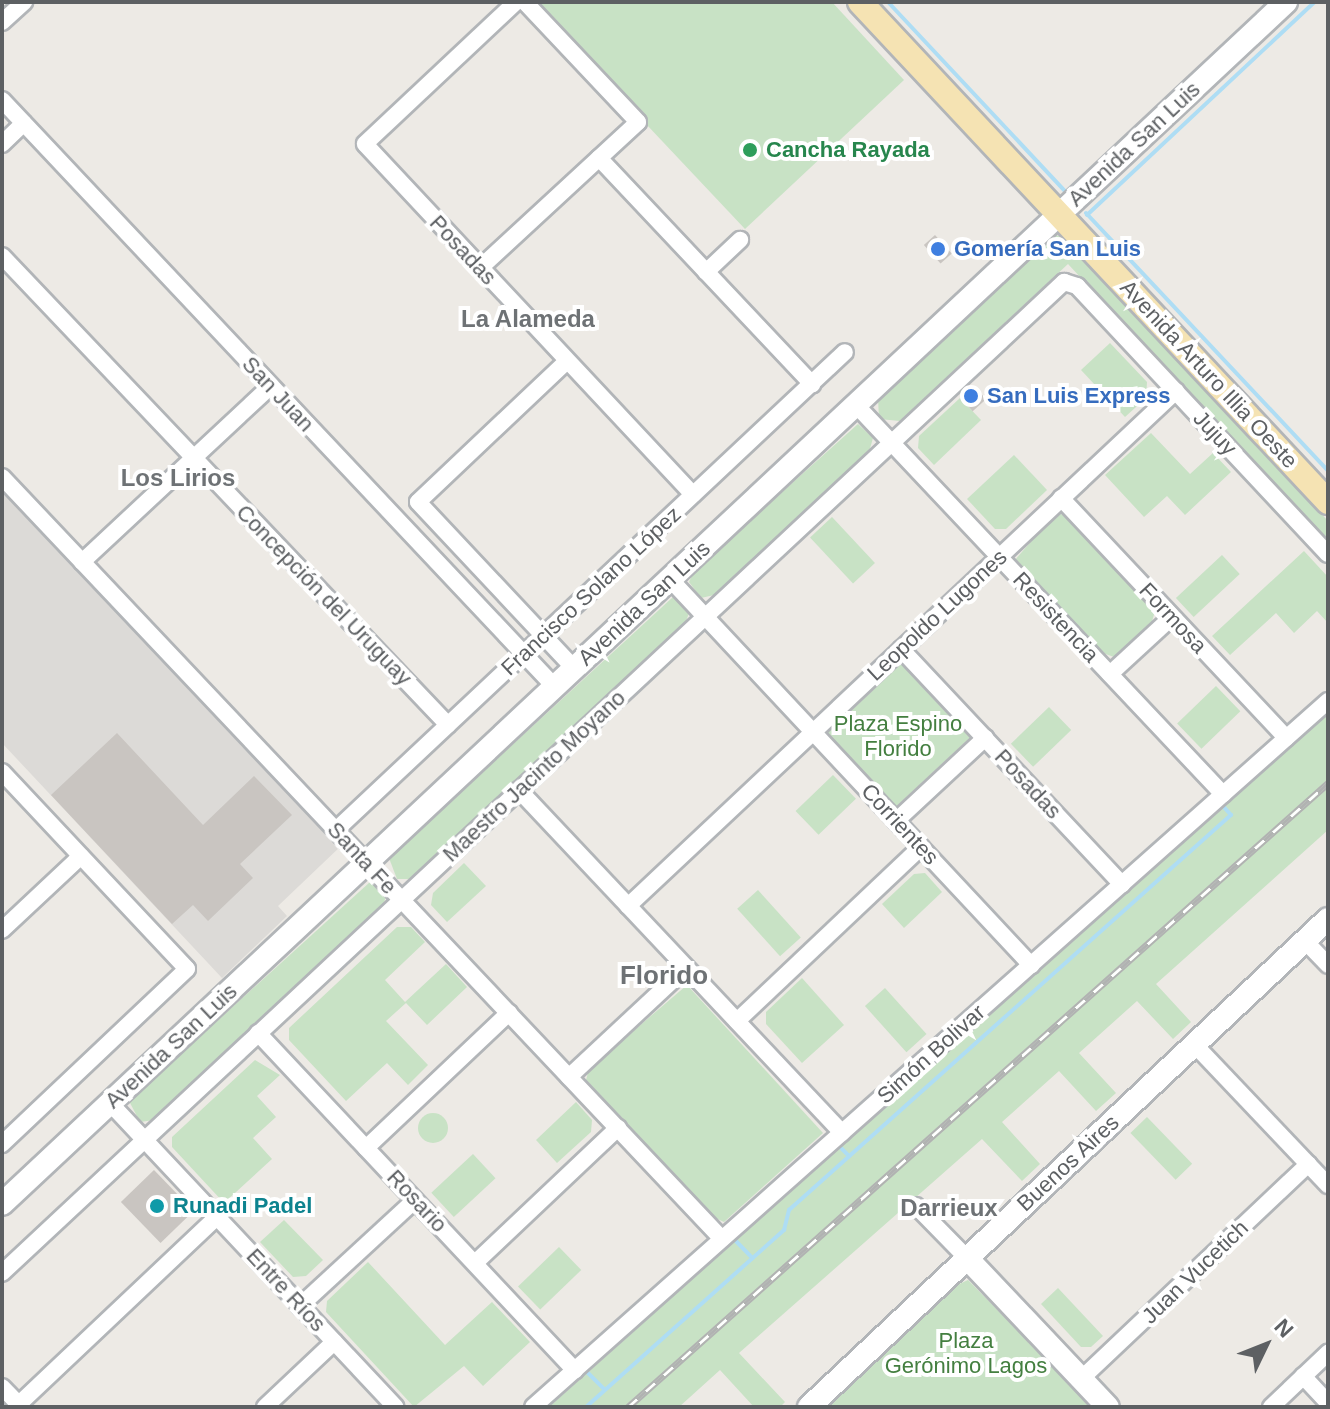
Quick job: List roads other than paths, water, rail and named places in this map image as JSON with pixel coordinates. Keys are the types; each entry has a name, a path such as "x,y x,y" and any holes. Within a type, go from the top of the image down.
{"main road":[{"name":"Avenida Arturo Illia Oeste","path":"860,2 1328,502"},
{"name":"Avenida San Luis","path":"2,1204 1286,2"},
{"name":"Buenos Aires","path":"809,1407 1328,919"},
{"path":"967,1258 1108,1407"}],"street":[{"path":"2,22 24,2"},
{"name":"Posadas","path":"516,2 365,144 693,495"},
{"path":"480,268 638,122 525,2"},
{"name":"San Juan","path":"2,100 555,687"},
{"path":"2,144 24,123"},
{"path":"599,158 812,384"},
{"path":"706,272 740,240"},
{"name":"Concepción del Uruguay","path":"2,256 448,725"},
{"name":"Jujuy","path":"1067,281 1176,391 1328,554"},
{"name":"Maestro Jacinto Moyano","path":"2,1273 1067,281"},
{"name":"Francisco Solano López","path":"336,830 845,352"},
{"path":"567,361 418,502 574,668"},
{"path":"82,562 271,386"},
{"name":"Leopoldo Lugones","path":"628,906 1176,391"},
{"name":"Resistencia","path":"856,405 1223,794"},
{"name":"Santa Fe","path":"2,477 722,1239"},
{"name":"Formosa","path":"1061,498 1286,738"},
{"name":"Corrientes","path":"670,579 1031,965"},
{"path":"1110,674 1172,617"},
{"name":"Posadas","path":"901,649 1122,884"},
{"name":"Simón Bolivar","path":"533,1407 1328,701"},
{"path":"896,821 985,738"},
{"path":"2,772 187,969 2,1144"},
{"path":"519,790 842,1133"},
{"path":"737,1021 921,847"},
{"path":"2,930 81,856"},
{"path":"1305,941 1328,965"},
{"path":"569,1077 686,968"},
{"path":"366,1148 509,1013"},
{"name":"Rosario","path":"258,1033 575,1370"},
{"path":"1195,1045 1328,1185"},
{"name":"Entre Ríos","path":"110,1103 395,1407"},
{"path":"475,1263 618,1128"},
{"name":"Juan Vucetich","path":"1081,1379 1308,1164"},
{"path":"300,1306 415,1200"},
{"path":"916,1206 967,1258"},
{"path":"2,1387 19,1406 217,1217"},
{"path":"265,1407 334,1342"},
{"path":"1271,1407 1328,1353"},
{"path":"1303,1376 1328,1403"}],"waterway":[{"path":"888,2 1066,192"},
{"path":"1087,215 1315,2"},
{"path":"1086,213 1328,471"},
{"path":"586,1407 784,1230 789,1210 1231,815 1221,804"},
{"path":"835,1142 849,1156"},
{"path":"733,1238 752,1258"},
{"path":"582,1367 604,1389"}],"railway":[{"path":"628,1407 1328,783"}],"place":[{"name":"Cancha Rayada","path":"750,150"},
{"name":"Gomería San Luis","path":"938,249"},
{"name":"San Luis Express","path":"971,396"},
{"name":"Runadi Padel","path":"157,1206"}],"district":[{"name":"La Alameda","path":"528,319"},
{"name":"Los Lirios","path":"178,478"},
{"name":"Florido","path":"664,976"},
{"name":"Darrieux","path":"949,1208"}],"park label":[{"name":"Plaza Espino Florido","path":"898,736"},
{"name":"Plaza Gerónimo Lagos","path":"966,1352"}]}
